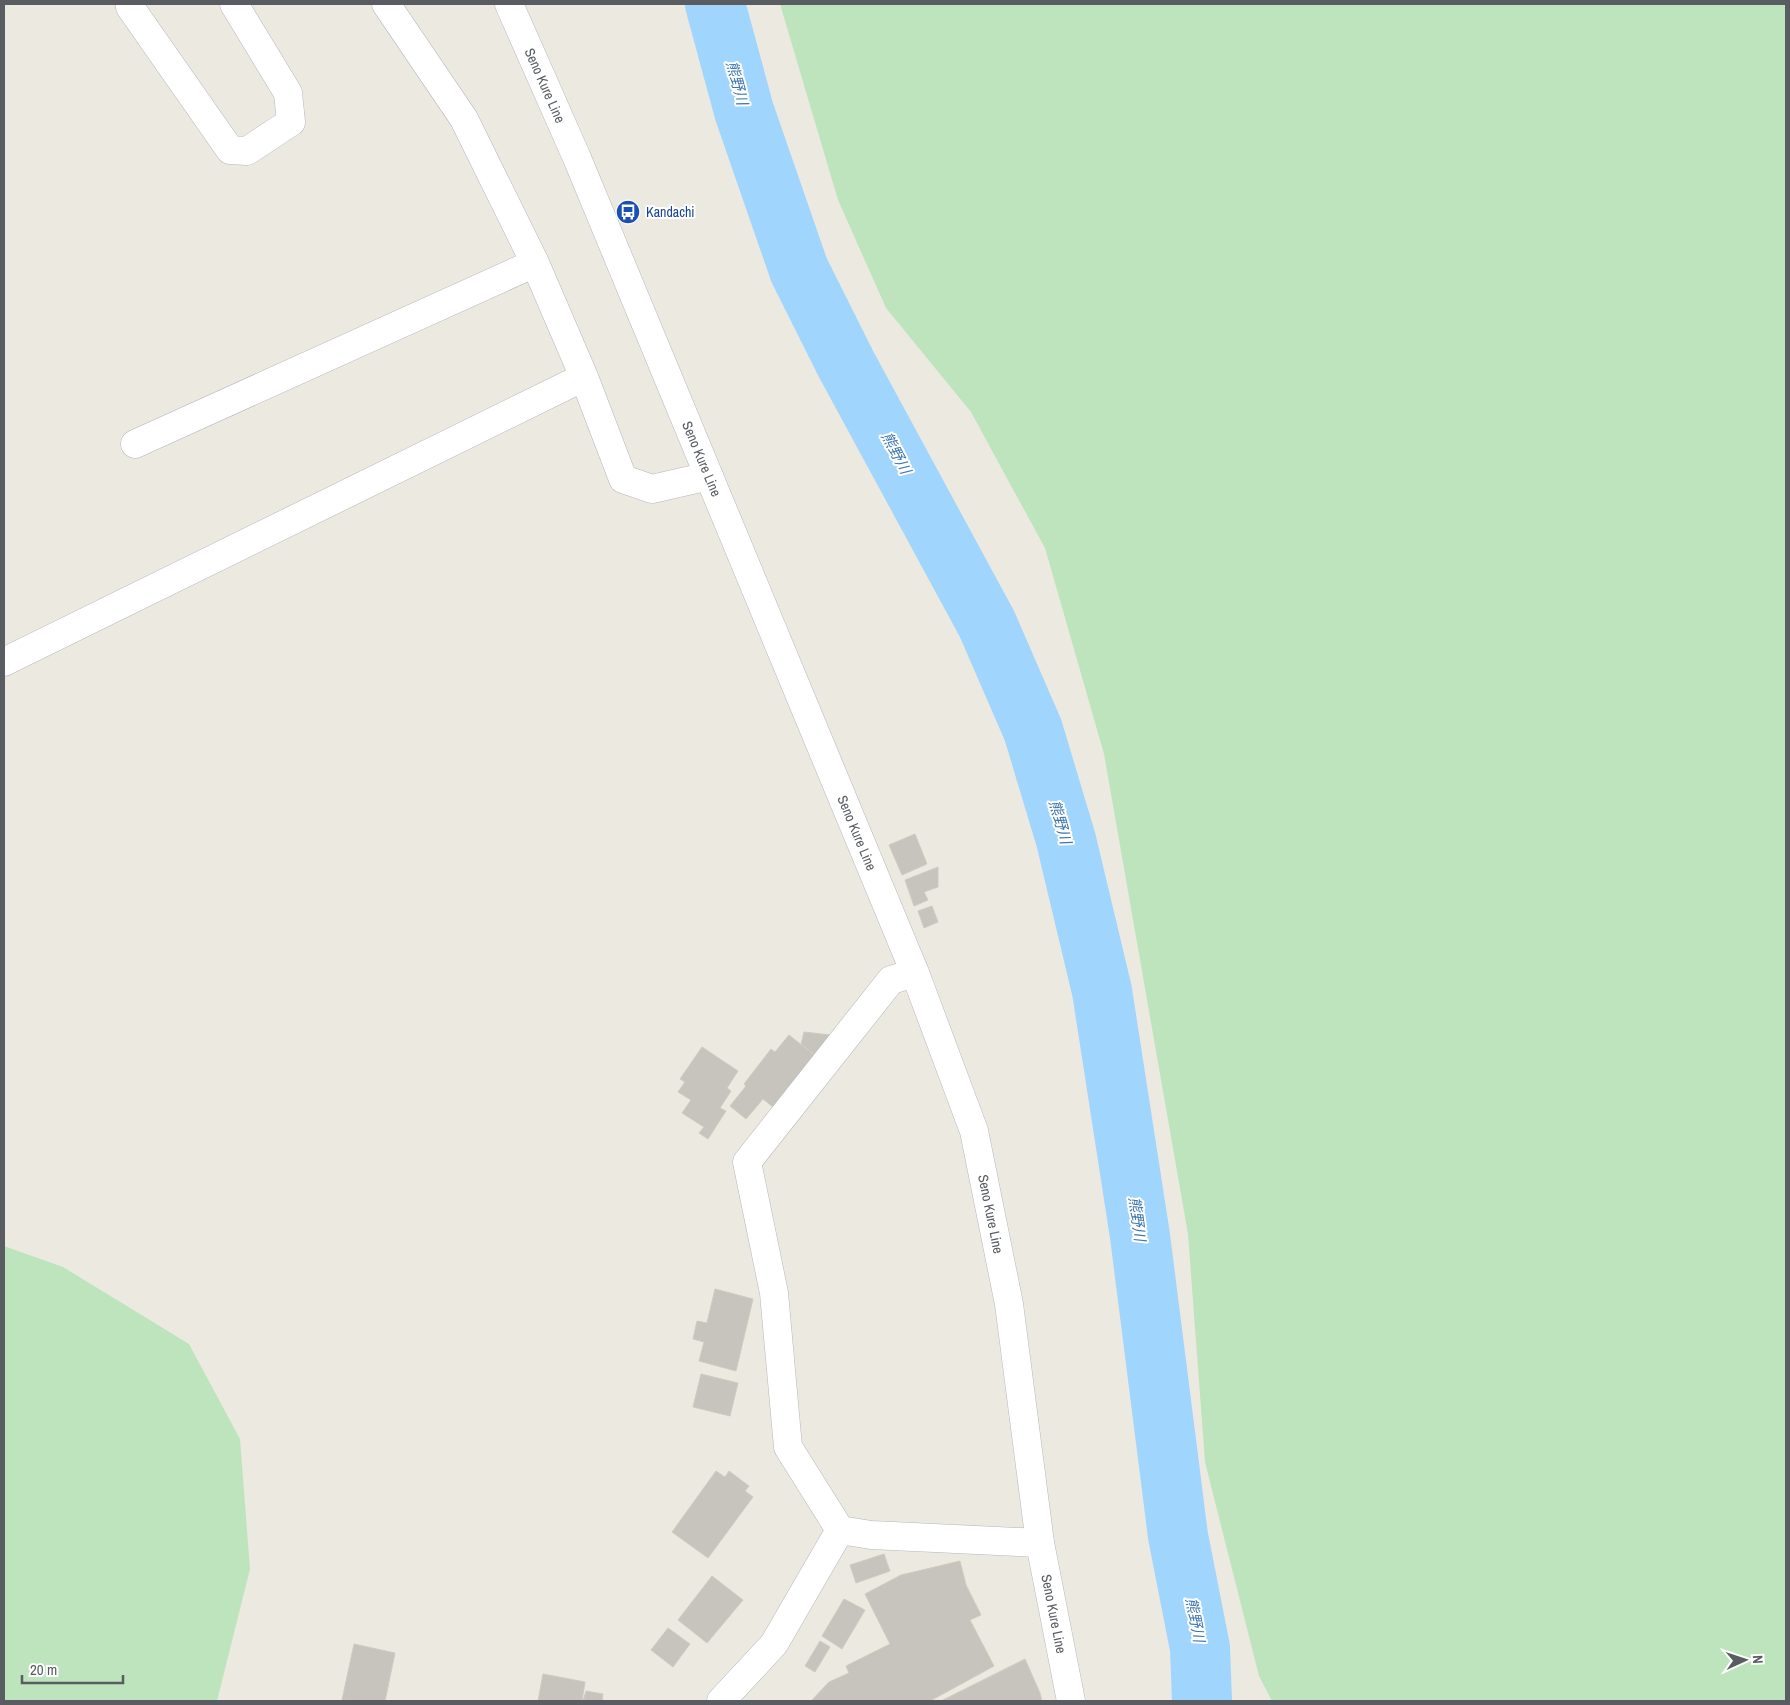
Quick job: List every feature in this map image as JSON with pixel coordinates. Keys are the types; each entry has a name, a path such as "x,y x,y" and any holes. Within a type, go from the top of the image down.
{"street":[{"path":"130,7 230,150 247,151 291,122 288,93 234,4"},
{"path":"386,4 464,119 535,263 584,377 622,479 652,489 709,476"},
{"name":"Seno Kure Line","path":"509,4 580,167 915,973 974,1131 1009,1304 1040,1543 1071,1701"},
{"path":"135,444 535,263"},
{"path":"4,662 584,377"},
{"path":"915,973 891,980 747,1162 774,1293 788,1447 840,1530 871,1535 1040,1543"},
{"path":"721,1701 774,1644 840,1530"}],"green space":[{"path":"780,4 1786,4 1786,1701 1272,1701 1259,1676 1205,1462 1188,1234 1104,754 1045,548 971,412 886,308 838,200"},
{"path":"4,1246 63,1267 189,1344 240,1439 250,1569 217,1701 4,1701"}],"building":[{"path":"915,834 927,864 902,875 889,845"},
{"path":"938,867 938,887 924,892 928,900 914,906 905,880"},
{"path":"932,906 938,922 924,928 918,911"},
{"path":"804,1032 839,1036 820,1059 801,1044"},
{"path":"789,1035 819,1059 778,1111 763,1099 746,1119 730,1106 771,1049 775,1052"},
{"path":"702,1047 738,1071 727,1088 731,1091 720,1108 726,1111 708,1139 699,1133 704,1127 682,1113 691,1100 678,1092 685,1082 680,1079"},
{"path":"715,1289 753,1299 736,1371 699,1361 704,1342 693,1339 697,1321 707,1323"},
{"path":"701,1374 738,1383 730,1416 693,1407"},
{"path":"716,1471 725,1477 729,1471 749,1486 745,1491 753,1497 708,1558 672,1532"},
{"path":"884,1554 890,1571 856,1583 850,1565"},
{"path":"960,1561 966,1585 981,1615 970,1620 994,1666 930,1701 811,1701 829,1682 849,1673 846,1666 890,1644 865,1594 901,1575"},
{"path":"712,1576 743,1600 707,1643 678,1620"},
{"path":"844,1599 865,1610 842,1649 822,1636"},
{"path":"668,1628 690,1644 673,1667 651,1650"},
{"path":"820,1641 830,1647 815,1672 805,1666"},
{"path":"354,1644 395,1653 385,1701 342,1700"},
{"path":"1025,1659 1042,1701 941,1701"},
{"path":"543,1674 585,1682 582,1701 538,1701"},
{"path":"586,1691 603,1694 602,1701 583,1701"}],"waterway":[{"name":"熊野川","path":"715,4 744,111 799,270 846,364 987,624 1033,730 1066,840 1102,991 1140,1236 1178,1536 1200,1648 1202,1701"}],"place":[{"name":"Kandachi","path":"628,212"}]}
